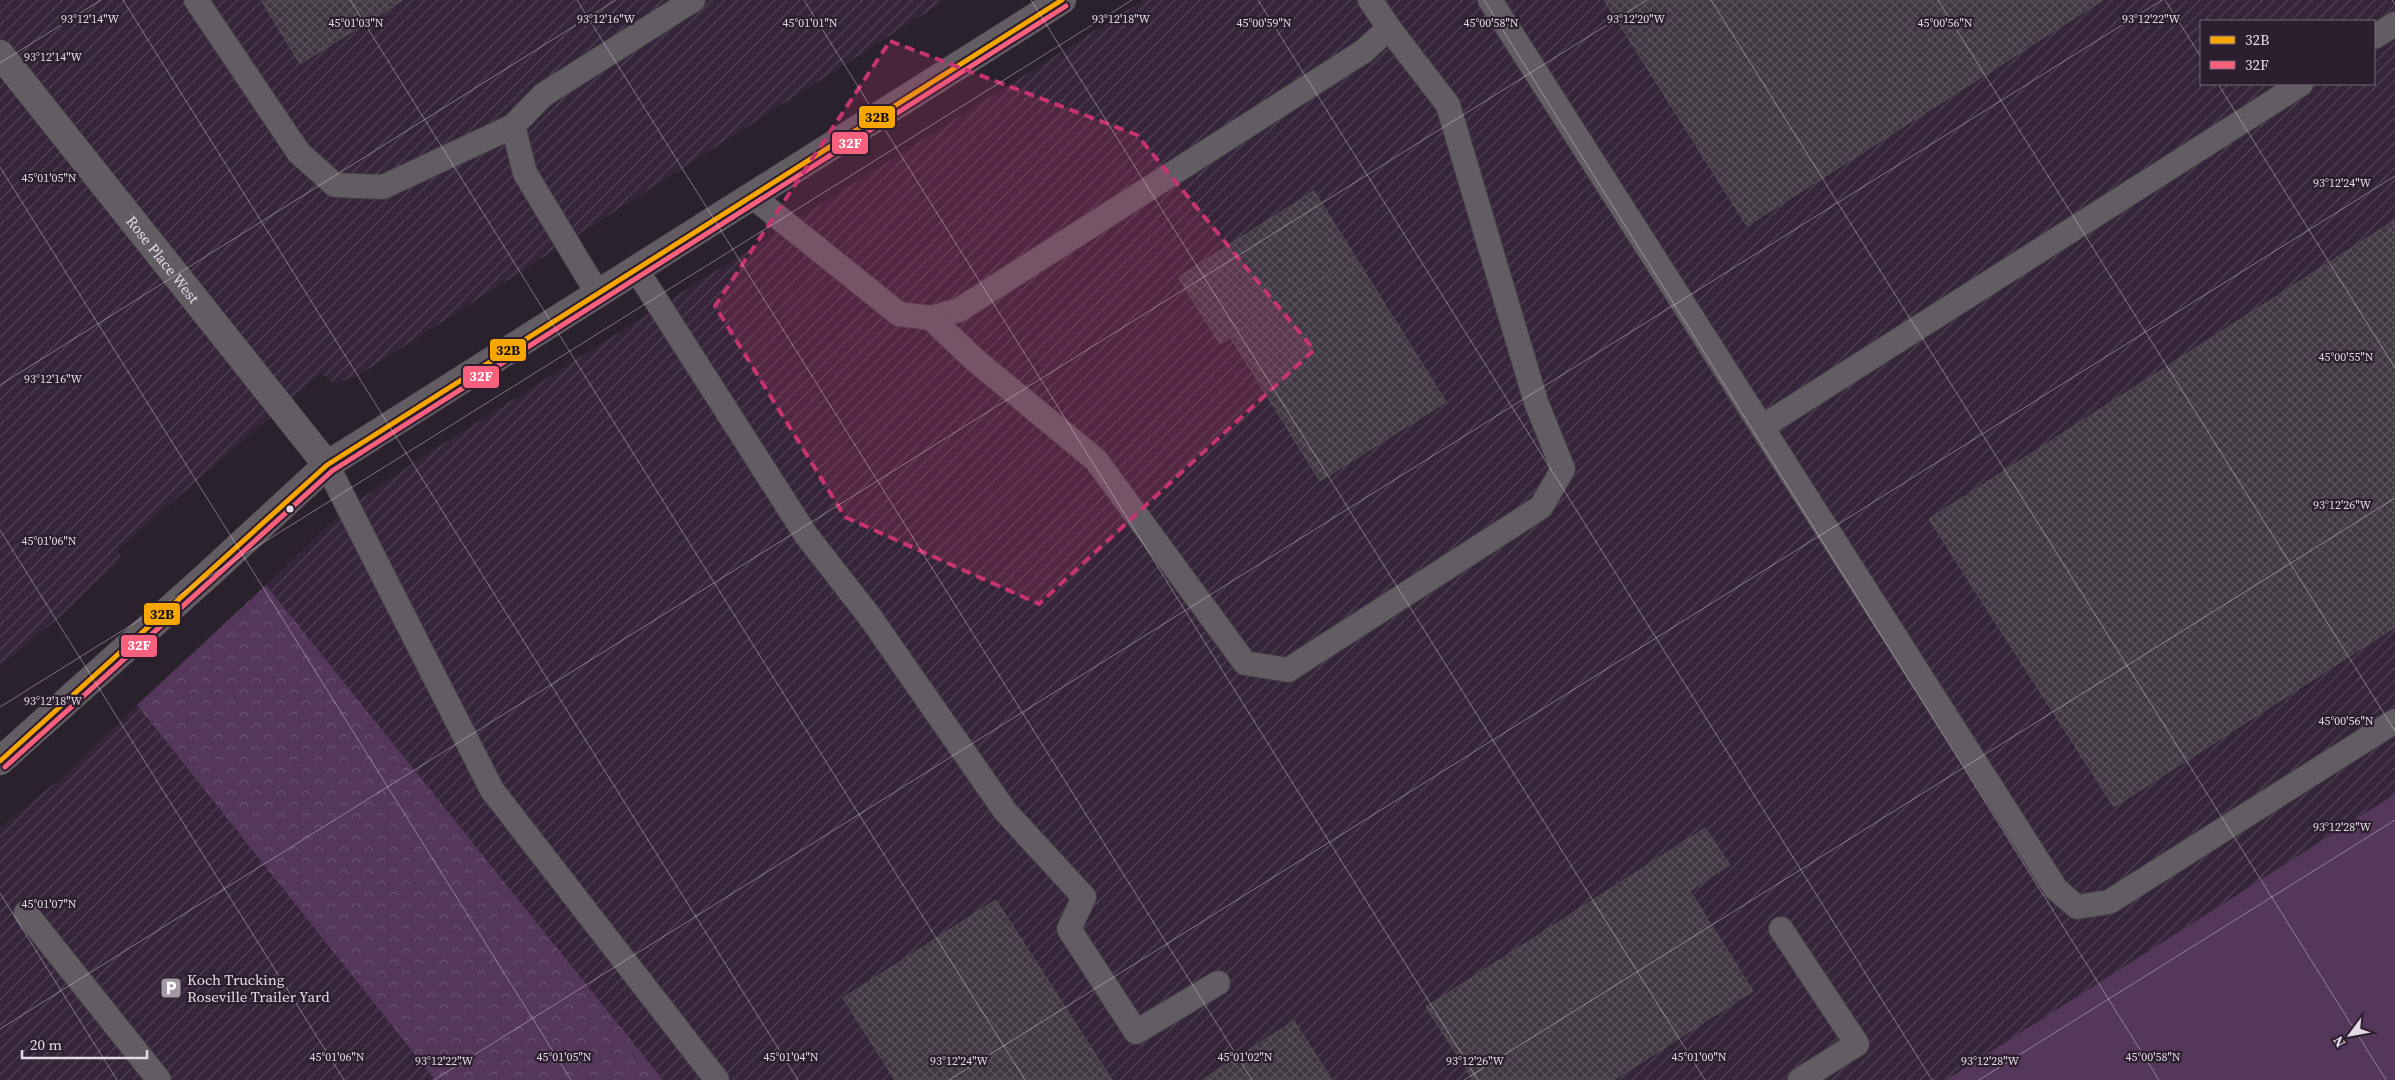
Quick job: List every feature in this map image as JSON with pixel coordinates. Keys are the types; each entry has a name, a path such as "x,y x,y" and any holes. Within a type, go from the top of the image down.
{"street":[{"path":"0,761 210,574 327,465 1062,0"},
{"name":"Rose Place West","path":"0,54 327,465"}],"lane":[{"path":"196,0 299,153 335,185 383,187 513,126 543,95 693,0"},
{"path":"931,318 975,360 1096,460 1245,663 1288,670 1541,507 1563,469 1536,402 1448,105 1370,0"},
{"path":"1490,0 2056,889 2077,907 2110,902 2395,721"},
{"path":"2375,36 2395,24"},
{"path":"752,196 899,314 931,318 959,310 1364,51 1390,28"},
{"path":"1762,427 2299,85"},
{"path":"513,126 525,173 598,294"},
{"path":"636,269 806,535 870,618 1004,811 1084,897 1069,930 1136,1032 1218,983"},
{"path":"327,465 492,790 717,1080"},
{"path":"26,913 160,1080"},
{"path":"1781,929 1857,1044 1800,1080"}],"highlighted area":[{"path":"890,41 1137,135 1314,350 1039,604 845,517 715,306"}],"shaded area":[{"path":"0,0 946,0 356,377 334,384 321,373 117,550 122,558 61,616 0,666"},
{"path":"1143,0 2395,0 2395,794 1946,1080 663,1080 266,585 328,525 356,502 416,461"},
{"name":"Koch Trucking Roseville Trailer Yard","path":"137,705 435,1080 0,1080 0,827 64,776"}],"green space":[{"path":"266,585 663,1080 435,1080 137,705"},
{"path":"2395,794 2395,1080 1946,1080"}],"building":[{"path":"261,0 403,0 300,64"},
{"path":"1604,0 2103,0 1747,226"},
{"path":"1314,191 1356,258 1220,344 1178,277"},
{"path":"2395,220 2395,627 2114,807 1929,519"},
{"path":"1356,258 1446,402 1320,481 1230,337"},
{"path":"1705,828 1730,865 1690,891 1753,991 1614,1080 1473,1080 1426,1007"},
{"path":"996,900 1112,1080 895,1080 843,998"},
{"path":"1294,1021 1332,1080 1202,1080"}],"transit line":[{"name":"32B","path":"0,761 327,465 1062,0"},
{"name":"32F","path":"5,767 332,471 1066,6"}],"place":[{"name":"Koch Trucking Roseville Trailer Yard","path":"171,988"}]}
